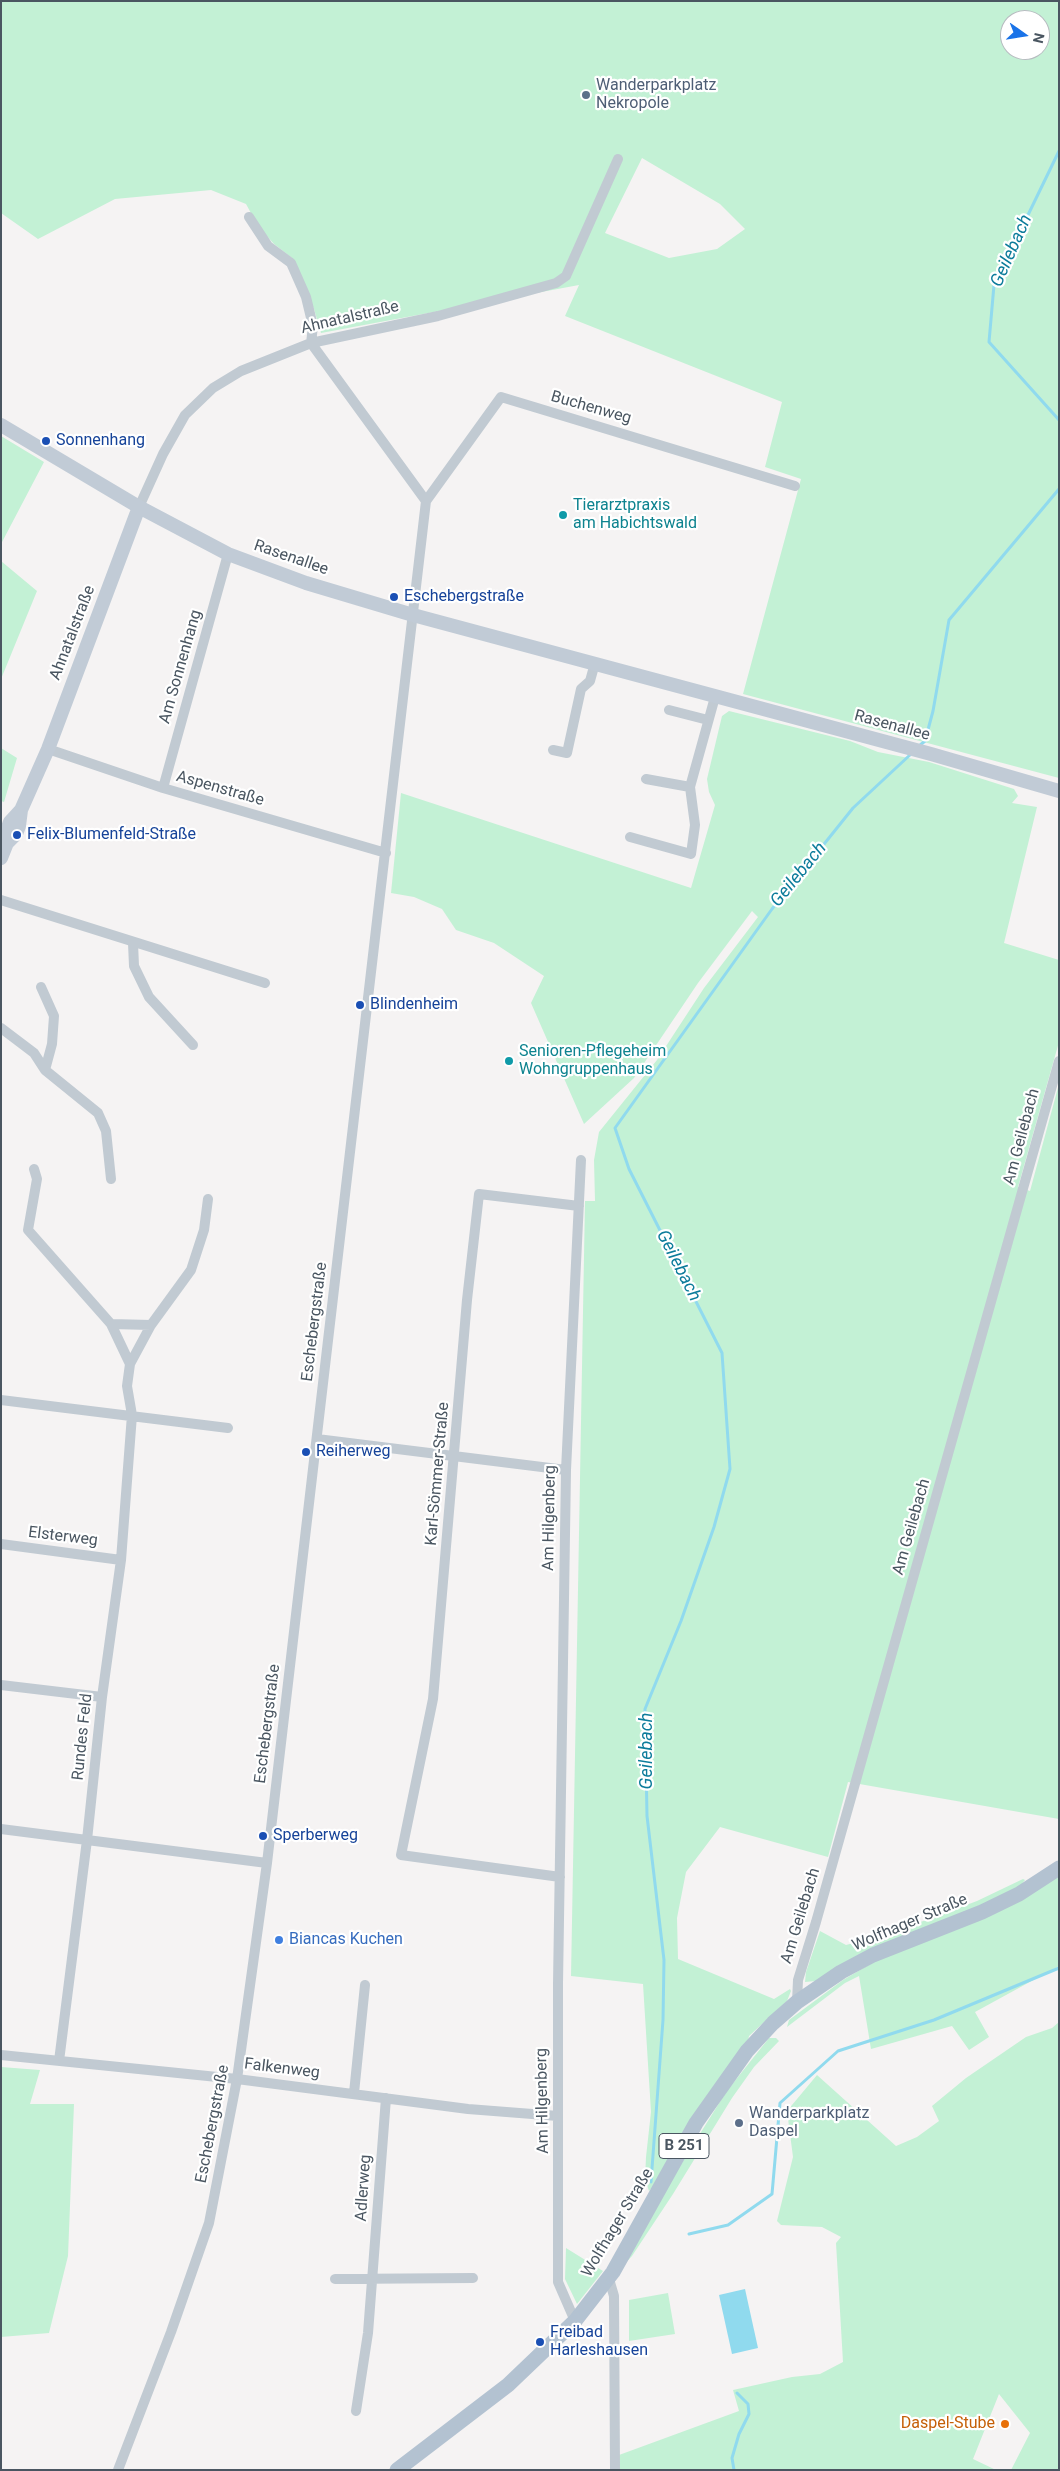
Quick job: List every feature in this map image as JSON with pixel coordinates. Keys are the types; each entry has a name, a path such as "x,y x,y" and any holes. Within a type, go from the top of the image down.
{"main road":[{"name":"Rasenallee","path":"1,425 139,507 228,554 306,583 414,615 931,754 1059,791"},
{"name":"Ahnatalstraße","path":"1,858 7,843 7,830 10,822 21,810 48,748 139,507"},
{"name":"Wolfhager Straße","path":"397,2470 508,2385 575,2321 609,2278 696,2124 747,2051 797,2002 841,1972 874,1955 982,1912 1019,1894 1059,1868"}],"street":[{"name":"Ahnatalstraße","path":"139,507 163,454 185,415 213,388 241,371 311,343 438,316 556,283 566,276 618,159"},
{"path":"249,217 268,246 290,263 306,297 313,326 311,343 426,501"},
{"name":"Buchenweg","path":"426,501 501,397 795,486"},
{"name":"Eschebergstraße","path":"118,2470 171,2332 209,2223 237,2079 267,1862 426,501"},
{"name":"Am Sonnenhang","path":"163,788 228,554"},
{"path":"553,750 567,753 582,689 590,681 595,663"},
{"path":"630,837 691,854 695,825 690,788 715,697"},
{"path":"669,710 708,720"},
{"name":"Aspenstraße","path":"48,748 163,788 386,852"},
{"path":"646,779 690,788"},
{"path":"1,900 134,943 265,982"},
{"path":"134,943 134,966 149,997 193,1045"},
{"path":"41,987 54,1016 52,1044 45,1070"},
{"path":"1,1028 34,1053 45,1070 98,1113 106,1131 111,1179"},
{"name":"Am Geilebach","path":"797,2002 798,1980 819,1912 1059,1060"},
{"name":"Am Hilgenberg","path":"575,2321 558,2282 558,2116 566,1470 581,1160"},
{"path":"34,1168 38,1179 28,1230 111,1324 130,1364"},
{"name":"Karl-Sömmer-Straße","path":"560,1877 401,1855 433,1699 467,1300 479,1194 579,1206"},
{"path":"130,1364 151,1325 191,1270 204,1230 208,1198"},
{"path":"111,1324 151,1325"},
{"name":"Rundes Feld","path":"59,2061 87,1840 102,1697 121,1560 132,1415 127,1386 130,1364"},
{"path":"1,1400 228,1428"},
{"path":"317,1439 566,1470"},
{"name":"Elsterweg","path":"1,1544 121,1560"},
{"path":"1,1685 102,1697"},
{"path":"1,1829 267,1862"},
{"path":"354,2093 365,1986"},
{"name":"Falkenweg","path":"1,2055 237,2079 468,2109 558,2116"},
{"name":"Adlerweg","path":"356,2411 368,2333 386,2098"},
{"path":"335,2279 472,2278"},
{"path":"609,2278 614,2296 615,2470"}],"green space":[{"path":"1,1 1059,1 1059,778 743,694 801,479 765,467 782,402 565,316 579,285 321,333 314,309 292,258 274,244 258,226 246,204 211,190 115,199 38,239 1,213","holes":["642,158 720,204 745,229 717,249 669,258 605,233"]},
{"path":"1,436 44,462 1,544"},
{"path":"1,561 37,591 1,679"},
{"path":"729,711 850,741 878,752 929,762 1014,789 1018,796 1012,803 1037,807 1004,943 1059,960 1059,1042 1018,1187 1030,1191 1059,1084 1059,1819 848,1782 828,1857 720,1827 686,1872 677,1918 678,1959 774,1999 790,1989 791,1991 787,2001 749,2036 748,2041 657,2182 649,2191 645,2179 651,2112 643,1984 571,1976 585,1201 595,1201 594,1160 599,1132 657,1060 704,988 758,917 752,911 698,983 634,1078 584,1124 531,1003 544,976 494,943 456,930 442,909 414,897 391,893 401,793 691,888 715,805 709,792 707,779 722,716"},
{"path":"1,748 17,758 4,802 1,801"},
{"path":"1059,1875 1059,1966 975,2012 989,2037 969,2050 952,2026 871,2049 859,1976 845,1983 787,2027 789,2020 843,1980 872,1963"},
{"path":"1023,1879 1025,1880 1021,1885 1003,1895 816,1981 805,1982 806,1972 820,1931 846,1945 891,1933 977,1901"},
{"path":"1059,2022 1059,2470 1011,2470 1030,2433 999,2394 973,2459 996,2470 619,2470 619,2455 739,2411 733,2390 792,2377 820,2374 843,2362 836,2243 841,2237 822,2227 781,2225 777,2221 793,2157 787,2111 817,2075 896,2146 917,2137 939,2121 932,2106 966,2078 1026,2037 1052,2028"},
{"path":"769,2038 776,2038 779,2041 754,2067 732,2098 673,2194 632,2256 620,2269 665,2190 726,2092"},
{"path":"1,2067 40,2070 30,2104 74,2104 68,2256 49,2333 1,2337"},
{"path":"566,2248 603,2271 577,2304 565,2279"},
{"path":"668,2293 675,2334 629,2341 629,2300"}],"water":[{"path":"745,2289 758,2348 732,2354 719,2295"}],"waterway":[{"name":"Geilebach","path":"1059,151 994,285 989,342 1059,420"},
{"name":"Geilebach","path":"919,746 925,741 933,711 949,620 1059,489"},
{"name":"Geilebach","path":"651,2182 663,2020 664,1960 647,1816 645,1709 681,1621 714,1527 730,1469 722,1353 629,1169 615,1128 772,909 853,808 911,754"},
{"path":"689,2234 728,2225 772,2194 780,2103 838,2051 934,2020 1059,1968"},
{"name":"Geilebach","path":"734,2470 732,2458 739,2434 749,2414 748,2404 737,2393"}],"place":[{"name":"Wanderparkplatz Nekropole","path":"586,95"},
{"name":"Sonnenhang","path":"46,441"},
{"name":"Tierarztpraxis am Habichtswald","path":"563,515"},
{"name":"Eschebergstraße","path":"394,597"},
{"name":"Felix-Blumenfeld-Straße","path":"17,835"},
{"name":"Blindenheim","path":"360,1005"},
{"name":"Senioren-Pflegeheim Wohngruppenhaus","path":"509,1061"},
{"name":"Reiherweg","path":"306,1452"},
{"name":"Sperberweg","path":"263,1836"},
{"name":"Biancas Kuchen","path":"279,1940"},
{"name":"Wanderparkplatz Daspel","path":"739,2123"},
{"name":"Freibad Harleshausen","path":"540,2342"},
{"name":"Daspel-Stube","path":"1005,2424"}]}
